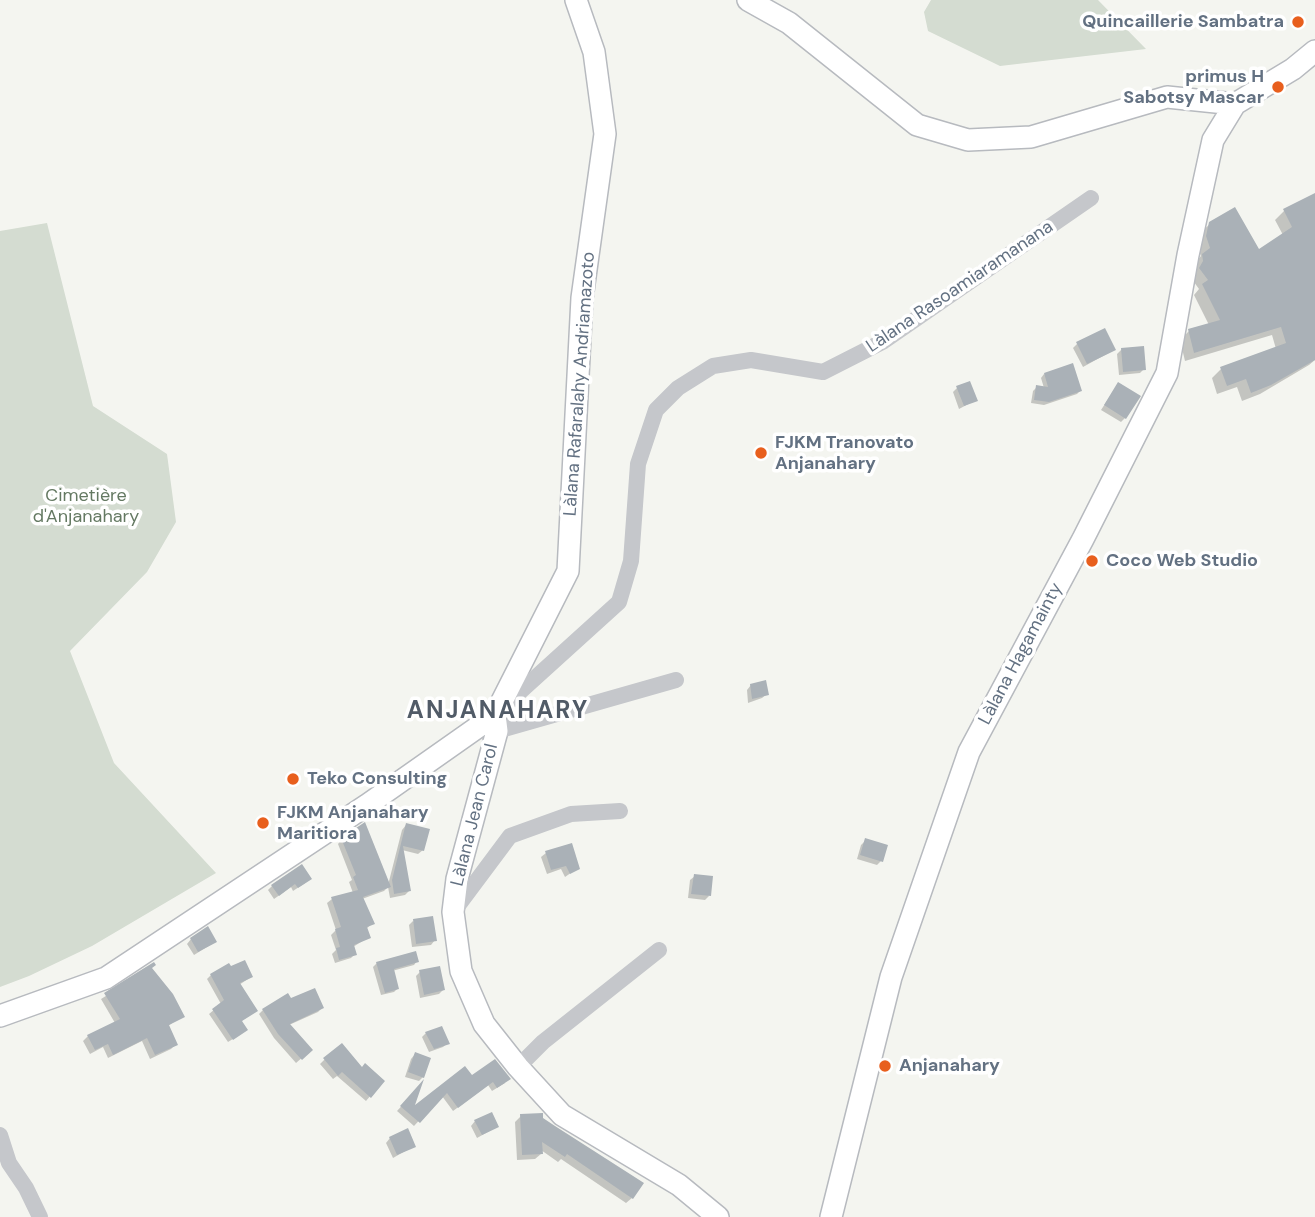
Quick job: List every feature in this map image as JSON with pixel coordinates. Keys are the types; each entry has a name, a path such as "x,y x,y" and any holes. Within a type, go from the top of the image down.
{"main road":[{"name":"Làlana Rafaralahy Andriamazoto","path":"496,723 568,570 582,298 605,134 594,52 576,0"},
{"path":"748,0 789,23 917,125 968,140 1031,136 1167,97 1236,104 1293,69 1315,51"},
{"name":"Làlana Hagamainty","path":"831,1217 891,977 969,752 1167,373 1213,140 1236,104"},
{"name":"Làlana Jean Carol","path":"496,723 457,879 453,912 461,971 477,1009 484,1024 518,1067 562,1115 679,1185 718,1217"},
{"name":"Làlana Rasoamiaramanana","path":"0,1016 106,978 496,723"}],"street":[{"name":"Làlana Rasoamiaramanana","path":"496,723 619,602 631,561 638,464 656,410 677,388 713,366 751,360 822,372 884,341 1091,198"},
{"path":"496,723 676,680"},
{"path":"453,912 510,836 571,814 620,811"},
{"path":"518,1067 543,1042 659,950"},
{"path":"0,1135 4,1161 26,1188 40,1217"}],"green space":[{"path":"931,0 1098,0 1146,49 1000,66 928,31 924,12"},
{"name":"Cimetière d'Anjanahary","path":"47,223 93,406 167,454 176,522 147,572 70,651 114,763 216,873 92,946 0,987 0,231"}],"building":[{"path":"1315,193 1315,360 1251,393 1246,379 1227,386 1220,367 1286,343 1281,327 1194,353 1188,329 1220,320 1202,284 1208,280 1199,268 1203,261 1202,254 1210,248 1206,236 1209,222 1235,207 1259,249 1292,227 1283,209"},
{"path":"1105,328 1116,350 1087,364 1076,342"},
{"path":"1144,346 1146,370 1123,372 1121,348"},
{"path":"1073,363 1082,391 1049,402 1034,400 1036,385 1048,387 1044,373"},
{"path":"970,381 978,401 964,406 956,386"},
{"path":"1118,382 1141,396 1126,419 1104,405"},
{"path":"766,680 769,695 752,699 750,684"},
{"path":"365,822 391,887 363,897 375,924 367,927 371,938 354,945 357,955 339,960 336,948 340,947 335,929 341,927 331,897 358,890 353,877 356,875 341,838"},
{"path":"406,823 430,829 424,851 403,846 411,891 394,894 392,880"},
{"path":"865,838 888,845 883,862 860,855"},
{"path":"572,843 580,869 570,874 566,866 551,870 545,851"},
{"path":"302,864 312,879 298,888 295,884 279,896 271,885"},
{"path":"694,874 713,876 711,896 691,894"},
{"path":"433,916 437,941 416,944 413,919"},
{"path":"208,926 217,942 198,952 190,938"},
{"path":"416,951 419,962 394,969 399,989 385,993 376,962"},
{"path":"245,960 253,977 240,983 258,1011 242,1021 248,1030 233,1040 212,1009 224,1000 210,974 229,963 231,966"},
{"path":"154,962 156,965 152,968 173,994 185,1017 169,1025 178,1045 155,1055 147,1038 113,1055 108,1044 95,1050 87,1035 120,1019 104,993"},
{"path":"440,966 445,990 424,995 419,970"},
{"path":"315,988 324,1008 290,1024 313,1050 302,1060 278,1034 262,1009 288,993 291,998"},
{"path":"442,1026 450,1044 434,1049 425,1032"},
{"path":"342,1043 362,1067 365,1063 385,1081 371,1098 342,1072 338,1076 323,1058"},
{"path":"415,1052 431,1058 424,1078 408,1072"},
{"path":"495,1059 511,1079 497,1088 493,1082 458,1108 447,1093 420,1123 400,1106 424,1079 415,1105 465,1066 472,1075"},
{"path":"492,1112 499,1127 482,1135 474,1120"},
{"path":"543,1113 543,1118 644,1183 633,1199 567,1154 565,1157 542,1142 543,1154 522,1155 520,1114"},
{"path":"408,1128 416,1147 397,1155 389,1137"}],"place":[{"name":"Quincaillerie Sambatra","path":"1298,22"},
{"name":"primus H Sabotsy Mascar","path":"1278,87"},
{"name":"FJKM Tranovato Anjanahary","path":"761,453"},
{"name":"Coco Web Studio","path":"1092,561"},
{"name":"Teko Consulting","path":"293,779"},
{"name":"FJKM Anjanahary Maritiora","path":"263,823"},
{"name":"Anjanahary","path":"885,1066"}],"district":[{"name":"ANJANAHARY","path":"498,712"}]}
